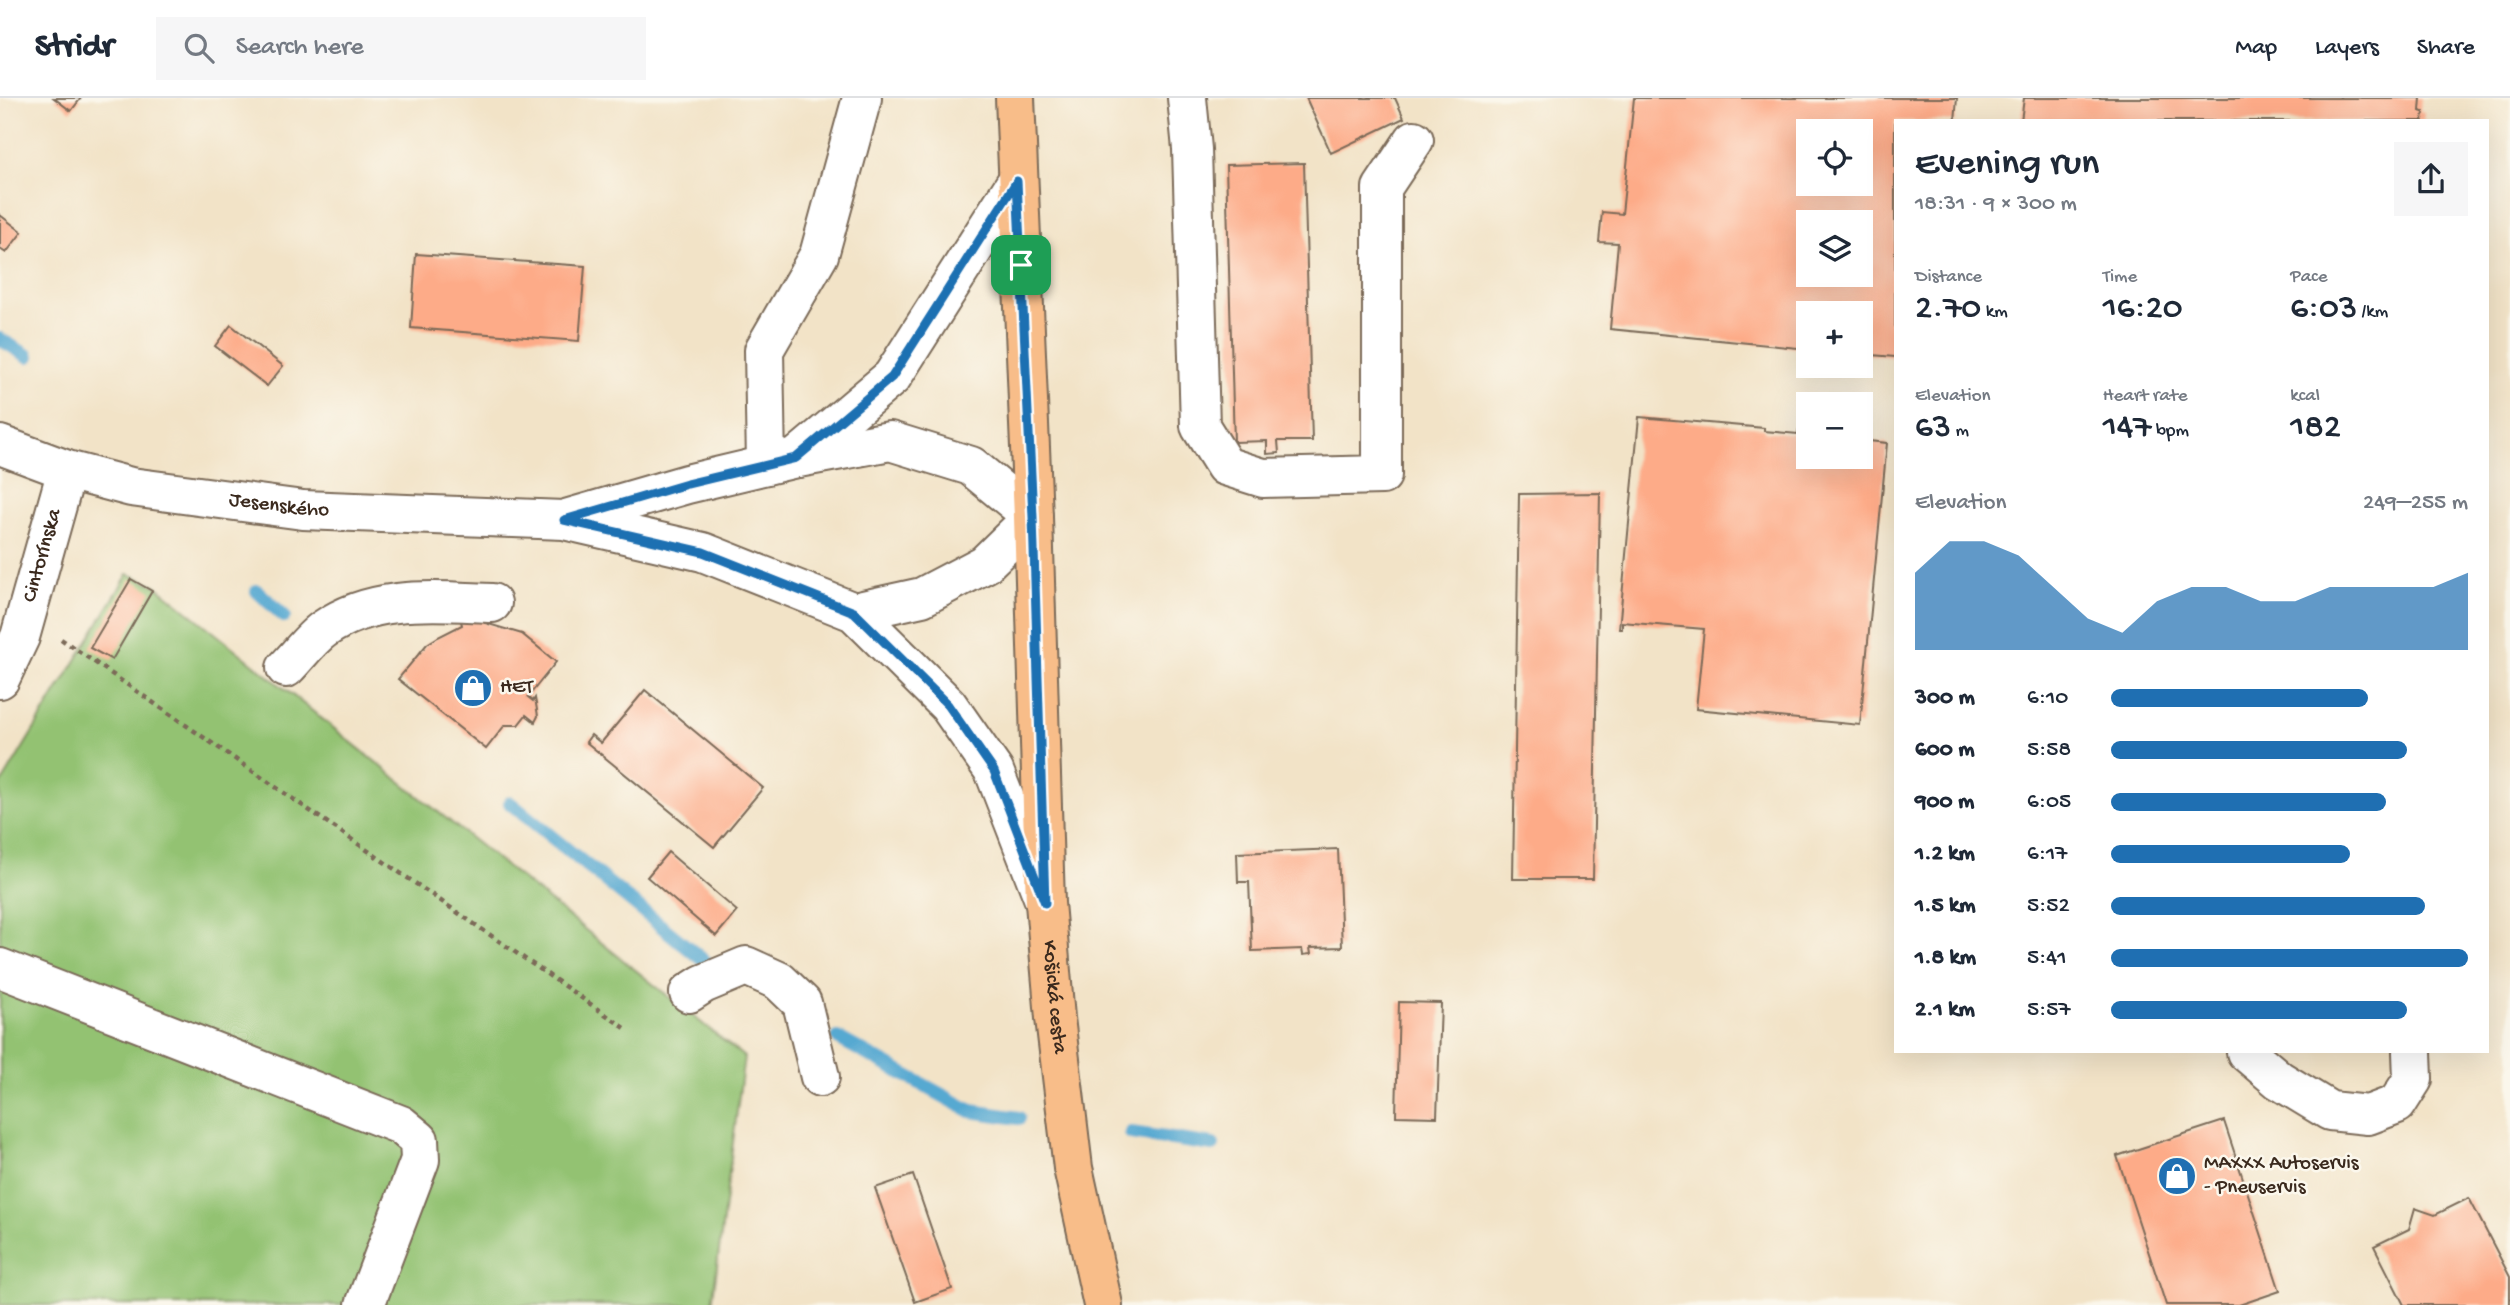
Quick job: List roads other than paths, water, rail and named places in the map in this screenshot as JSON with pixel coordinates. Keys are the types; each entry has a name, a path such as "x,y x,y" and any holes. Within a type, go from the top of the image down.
{"main road":[{"name":"Košická cesta","path":"1014,98 1033,517 1045,903 1055,1018 1073,1168 1103,1305"}],"street":[{"path":"781,462 764,350 819,255 863,98"},
{"path":"1187,98 1192,149 1200,426 1225,466 1263,478 1382,475 1382,188 1414,140"},
{"path":"781,462 892,377 1017,181"},
{"path":"564,520 687,484 890,441 971,466 1033,517 985,564 922,597 854,612"},
{"name":"Jesenského","path":"0,444 67,470 131,487 303,510 564,520"},
{"name":"Cintorínska","path":"0,679 20,637 67,470"},
{"path":"564,520 703,552 854,612 948,705 994,771 1045,903"},
{"path":"286,668 321,631 347,615 374,606 413,600 492,603"},
{"path":"689,993 746,965 779,981 802,1003 820,1077"},
{"path":"0,968 401,1125 419,1140 419,1160 365,1305"},
{"path":"2247,1053 2279,1080 2330,1111 2368,1115 2397,1104 2413,1079 2413,1053"}],"waterway":[{"path":"0,339 28,356"},
{"path":"257,591 284,616"},
{"path":"510,803 714,969"},
{"path":"838,1038 971,1111 1019,1118"},
{"path":"1131,1133 1213,1145"}],"place":[{"name":"HET","path":"473,688"},
{"name":"MAXXX Autoservis - Pneuservis","path":"2177,1176"}]}
